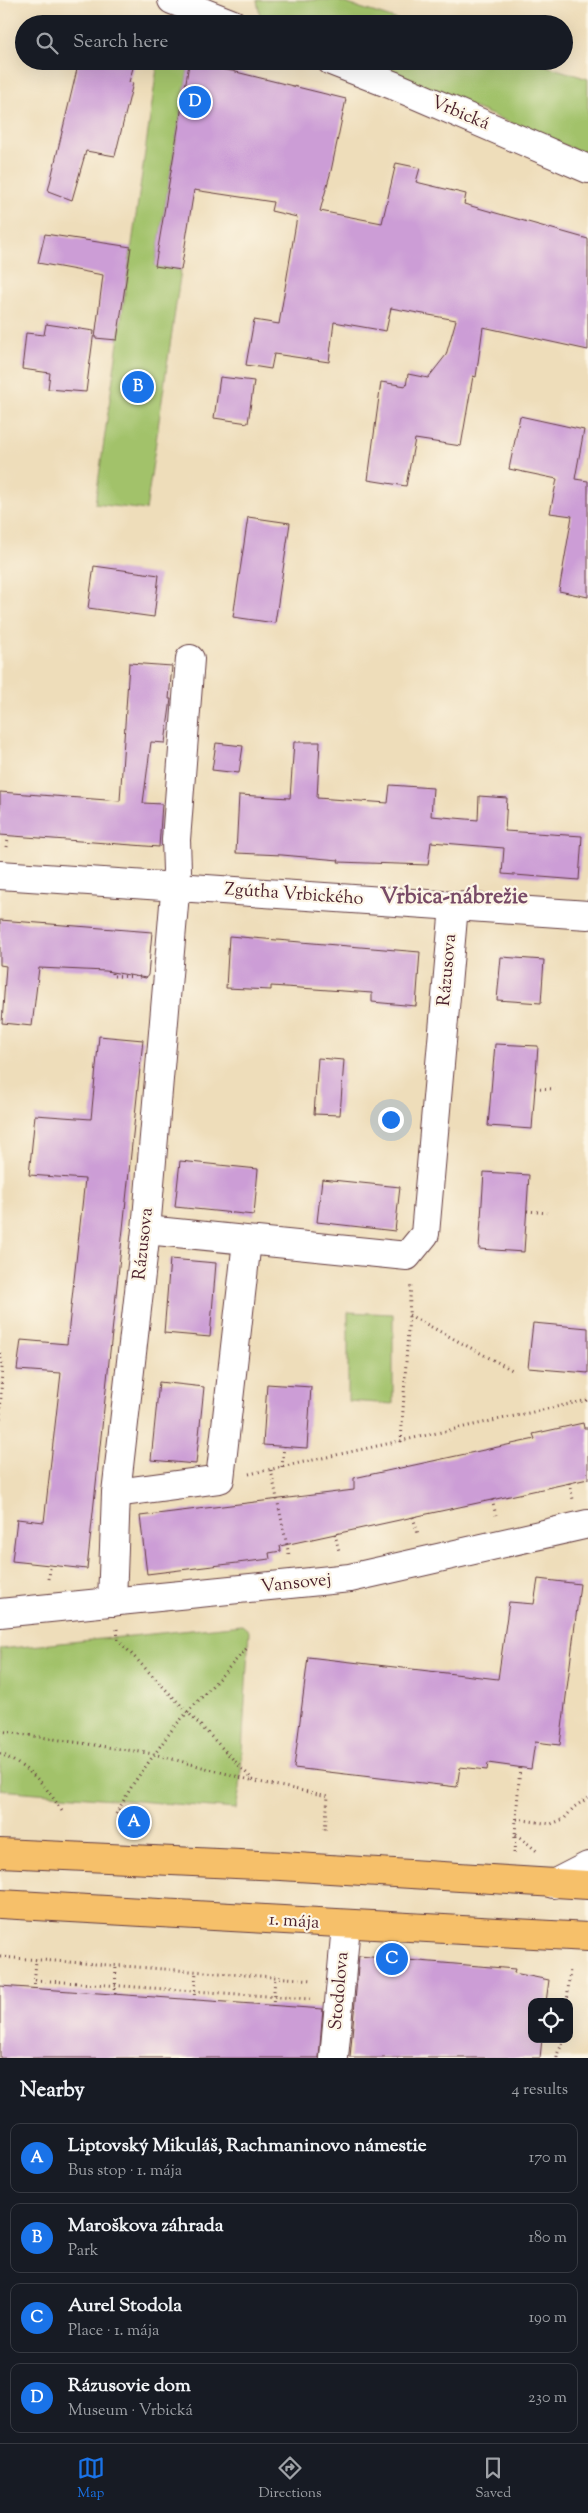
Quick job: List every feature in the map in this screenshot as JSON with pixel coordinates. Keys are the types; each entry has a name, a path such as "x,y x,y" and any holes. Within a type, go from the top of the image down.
{"main road":[{"path":"0,1854 281,1866 588,1885"},
{"name":"1. mája","path":"0,1904 346,1925 588,1937"}],"street":[{"path":"172,0 210,15"},
{"name":"Vrbická","path":"354,70 588,169"},
{"name":"Rázusova","path":"112,1602 116,1493 146,1230 176,887 176,840 190,659"},
{"name":"Zgútha Vrbického","path":"0,875 588,915"},
{"name":"Rázusova","path":"407,1256 424,1234 454,906"},
{"path":"146,1230 407,1256"},
{"path":"116,1493 220,1479 247,1241"},
{"name":"Vansovej","path":"0,1613 350,1578 581,1513"},
{"path":"552,1884 588,1866"},
{"name":"Stodolova","path":"334,2058 346,1925"}],"path":[{"path":"535,1088 555,1089"},
{"path":"527,1211 547,1213"},
{"path":"401,1442 412,1268 407,1256"},
{"path":"409,1315 514,1370"},
{"path":"0,1353 2,1366 0,1422"},
{"path":"220,1479 272,1470 588,1400"},
{"path":"282,1467 284,1446"},
{"path":"272,1470 295,1584"},
{"path":"570,1483 581,1513"},
{"path":"492,1500 497,1518"},
{"path":"413,1517 418,1535"},
{"path":"335,1534 340,1552"},
{"path":"112,1602 118,1640 188,1710 254,1781"},
{"path":"116,1814 154,1754 188,1710 248,1647"},
{"path":"0,1731 154,1754 254,1781 328,1796 324,1831"},
{"path":"0,1753 33,1772 49,1791 62,1811"},
{"path":"513,1861 520,1768"},
{"path":"516,1819 551,1824 564,1819 574,1807 588,1798"},
{"path":"515,1834 541,1854"},
{"path":"0,1957 341,1982"},
{"path":"34,1989 36,1959"},
{"path":"115,1994 116,1965"},
{"path":"567,1998 570,1970"},
{"path":"194,2000 196,1971"},
{"path":"273,2006 275,1977"},
{"path":"35,1980 317,2000"},
{"path":"557,2058 557,2052 563,2043"}],"green space":[{"path":"257,0 335,0 382,15 260,15"},
{"path":"157,70 188,70 155,266 181,270 146,510 95,504"},
{"path":"384,70 560,70 588,79 588,155"},
{"path":"348,1312 393,1314 393,1404 348,1401"},
{"path":"242,1625 249,1631 240,1788 236,1809 0,1790 0,1649"}],"building":[{"path":"77,70 132,70 129,82 133,83 115,156 86,151 72,200 48,191"},
{"path":"188,70 232,71 346,99 331,171 320,211 382,223 396,163 420,168 416,182 466,194 464,204 588,239 588,350 483,327 476,377 473,376 461,446 415,439 406,486 368,480 381,382 406,386 408,374 428,378 446,355 456,320 391,308 386,331 334,322 329,362 274,354 271,369 246,365 254,320 279,324 297,217 271,211 273,202 194,190 181,270 155,266"},
{"path":"45,234 131,247 117,340 95,338 103,275 38,263"},
{"path":"46,324 94,331 86,392 48,389 50,373 22,369 26,333 44,335"},
{"path":"220,377 254,381 248,423 214,418"},
{"path":"520,416 584,430 575,479 588,481 588,597 559,591 572,516 550,513 557,479 509,469"},
{"path":"248,517 290,523 275,623 233,617"},
{"path":"94,566 159,575 154,617 88,608"},
{"path":"129,663 172,666 169,699 171,699 165,743 151,742 143,803 162,804 159,847 0,835 0,792 120,801"},
{"path":"294,742 320,742 317,798 388,803 390,785 433,788 431,816 478,820 479,796 507,798 505,831 582,836 579,880 502,874 504,848 431,842 428,865 338,862 339,860 236,853 239,795 290,798"},
{"path":"216,743 243,746 239,773 212,770"},
{"path":"0,920 152,932 148,975 146,978 106,971 39,968 32,1026 2,1023 6,966 0,965"},
{"path":"229,936 420,952 416,1006 372,1002 372,993 271,986 271,990 226,988"},
{"path":"501,957 544,960 541,1003 497,1000"},
{"path":"99,1036 143,1040 87,1569 12,1561 17,1519 44,1522 61,1373 17,1370 21,1340 67,1344 85,1179 29,1175 35,1115 91,1119"},
{"path":"495,1044 538,1046 532,1129 488,1126"},
{"path":"318,1058 344,1060 340,1115 314,1114"},
{"path":"180,1161 258,1169 254,1215 175,1207"},
{"path":"484,1172 529,1175 524,1252 479,1249"},
{"path":"322,1179 400,1187 395,1231 317,1222"},
{"path":"170,1259 216,1263 210,1337 164,1333"},
{"path":"533,1323 588,1328 588,1373 528,1368"},
{"path":"159,1382 204,1387 196,1464 151,1460"},
{"path":"267,1384 311,1387 307,1448 263,1445"},
{"path":"583,1423 584,1428 588,1428 588,1479 280,1546 281,1551 269,1553 270,1559 147,1574 140,1516 354,1490 354,1478 535,1439 533,1434"},
{"path":"538,1579 580,1584 560,1745 535,1742 531,1769 488,1763 487,1770 460,1767 457,1787 294,1768 308,1657 498,1679 509,1602 534,1604"},
{"path":"359,1956 515,1969 514,1973 549,1980 547,1998 528,1998 528,2043 542,2043 540,2058 350,2058"},
{"path":"0,1986 323,2009 319,2058 0,2058"}],"place":[{"name":"Rázusovie dom","path":"195,102"},
{"name":"Maroškova záhrada","path":"138,387"},
{"name":"Liptovský Mikuláš, Rachmaninovo námestie","path":"134,1822"},
{"name":"Aurel Stodola","path":"392,1959"}],"district":[{"name":"Vrbica-nábrežie","path":"454,898"}]}
